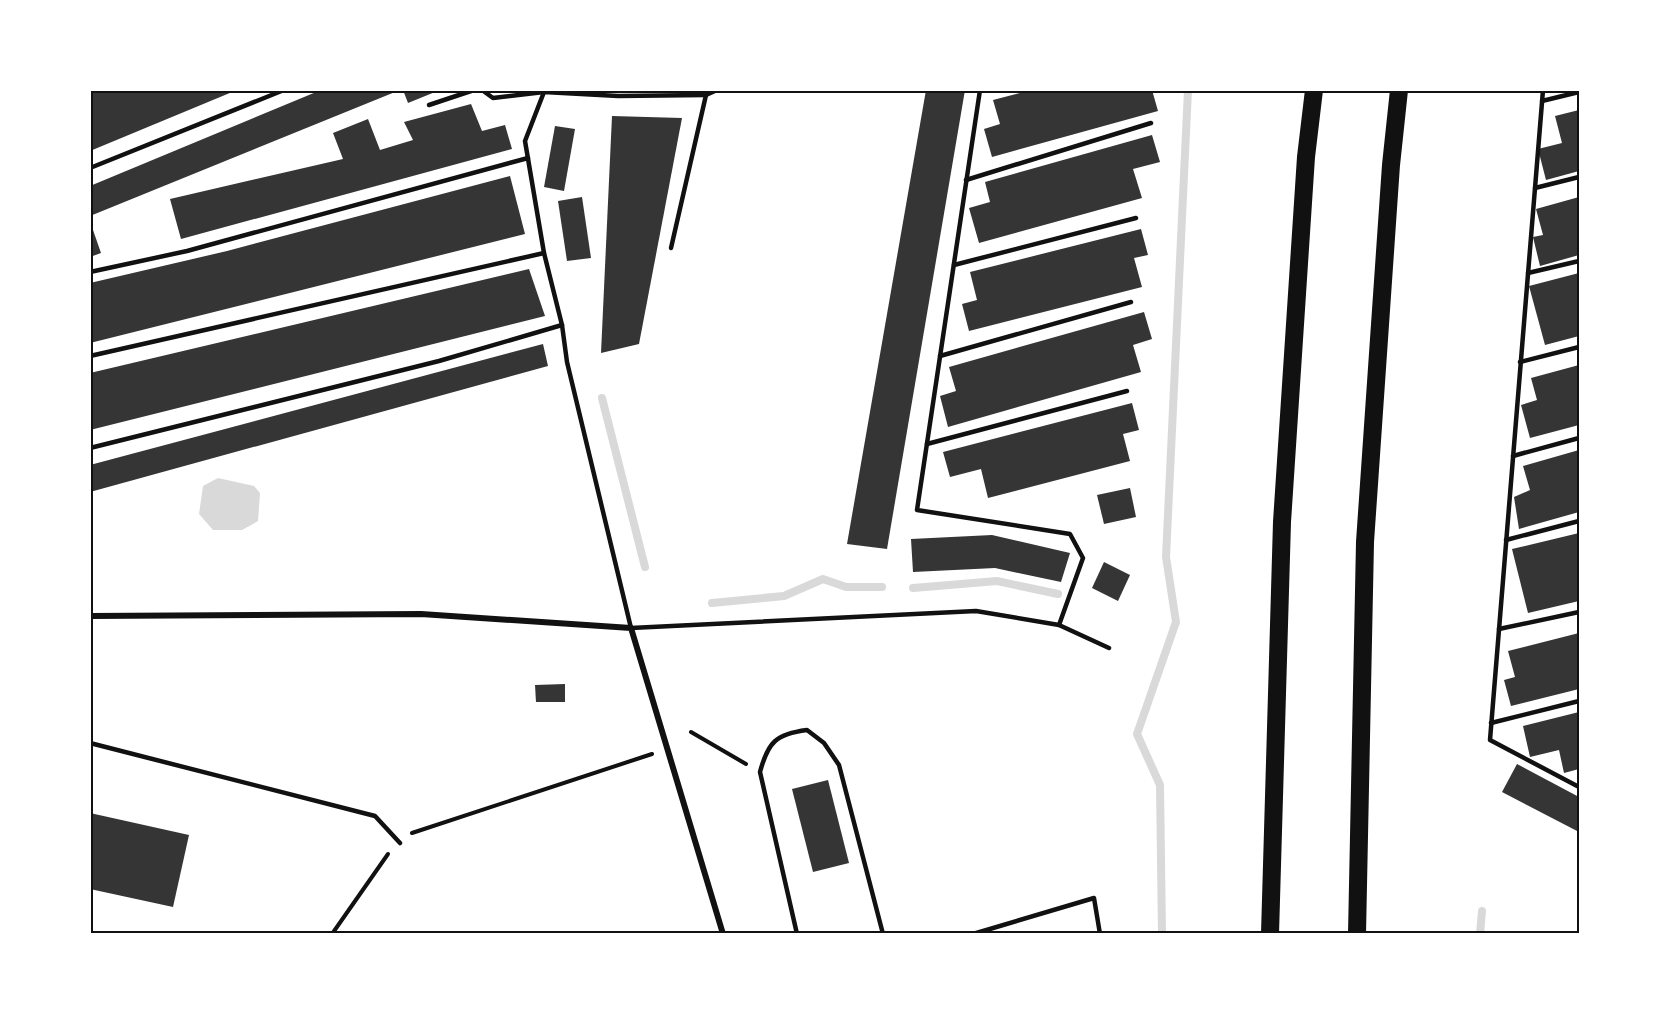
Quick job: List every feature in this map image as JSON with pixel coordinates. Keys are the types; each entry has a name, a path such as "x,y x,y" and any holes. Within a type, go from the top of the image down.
{"highway":[{"path":"1270,934 1282,522 1306,157 1314,90"},
{"path":"1357,934 1365,542 1391,165 1399,90"}],"street":[{"path":"90,616 421,614 631,628 723,934"}],"lane":[{"path":"90,168 284,90"},
{"path":"429,105 474,90"},
{"path":"482,90 493,98 544,91 706,95 717,90"},
{"path":"980,90 917,510 1070,534 1083,558 1059,625"},
{"path":"1543,90 1490,740 1579,787"},
{"path":"544,91 525,141 544,253 562,325 567,362 631,628 976,611 1059,625 1109,648"},
{"path":"1542,101 1579,92"},
{"path":"671,248 706,95"},
{"path":"966,180 1151,123"},
{"path":"90,272 187,251 528,158"},
{"path":"1534,188 1579,177"},
{"path":"954,265 1136,218"},
{"path":"90,356 544,253"},
{"path":"1527,273 1579,261"},
{"path":"940,356 1131,302"},
{"path":"90,448 439,361 562,325"},
{"path":"1521,362 1579,347"},
{"path":"927,444 1127,391"},
{"path":"1513,456 1579,438"},
{"path":"1506,540 1579,521"},
{"path":"1499,629 1579,612"},
{"path":"1491,723 1579,701"},
{"path":"797,934 760,772 766,750 784,733 807,730 824,743 839,765 883,934"},
{"path":"90,743 375,816 400,843"},
{"path":"974,934 1094,898 1100,934"}],"path":[{"path":"691,732 760,772"},
{"path":"332,934 384,858 409,834 645,755 669,751"}],"shaded area":[{"path":"218,478 254,486 260,493 258,521 242,530 213,530 199,514 203,486"}],"building":[{"path":"100,90 237,90 90,151 90,94"},
{"path":"321,90 400,90 90,216 90,186"},
{"path":"403,90 440,90 408,103"},
{"path":"926,90 965,90 887,549 847,544"},
{"path":"1031,90 1152,90 1158,111 992,157 984,129 1000,124 993,100"},
{"path":"471,104 482,131 505,125 512,149 181,239 170,199 343,159 333,133 368,119 380,150 413,140 404,122"},
{"path":"1579,110 1579,171 1546,180 1538,149 1562,143 1555,116"},
{"path":"612,116 682,118 639,344 601,353"},
{"path":"555,126 575,129 564,191 544,187"},
{"path":"1152,135 1160,162 1133,169 1142,198 979,243 969,208 990,202 985,182"},
{"path":"510,176 525,234 90,343 90,283 227,251"},
{"path":"582,197 591,258 567,261 558,201"},
{"path":"1579,197 1579,255 1540,266 1533,237 1543,235 1536,209"},
{"path":"1141,229 1148,255 1134,258 1142,287 969,331 962,304 977,300 970,272"},
{"path":"93,230 101,253 90,257 90,231"},
{"path":"529,269 545,316 90,430 90,373"},
{"path":"1579,273 1579,336 1545,345 1529,286"},
{"path":"1144,312 1152,339 1133,345 1141,372 948,427 940,396 956,391 949,367"},
{"path":"543,344 548,366 90,492 90,465"},
{"path":"1579,365 1579,425 1530,438 1521,405 1537,400 1531,378"},
{"path":"1132,403 1139,430 1123,434 1130,461 988,498 981,469 950,477 943,452"},
{"path":"1579,450 1579,512 1519,529 1514,497 1530,490 1523,466"},
{"path":"1130,488 1136,517 1104,524 1097,495"},
{"path":"1579,533 1579,601 1528,613 1512,549"},
{"path":"992,535 1070,553 1061,582 995,568 913,572 911,539"},
{"path":"1104,562 1130,575 1118,601 1092,588"},
{"path":"1579,633 1579,689 1511,706 1504,680 1515,677 1508,651"},
{"path":"565,684 565,702 536,702 535,685"},
{"path":"1579,712 1579,769 1564,773 1559,750 1530,757 1523,726"},
{"path":"1517,764 1579,797 1579,832 1502,792"},
{"path":"828,780 849,863 813,872 792,789"},
{"path":"90,813 189,835 173,907 90,889"}],"waterway":[{"path":"1162,934 1160,785 1137,734 1176,622 1166,557 1188,90"},
{"path":"602,398 645,567"},
{"path":"712,603 784,596 823,579 846,587 882,587"},
{"path":"913,588 997,581 1058,594"},
{"path":"1480,934 1482,911"}]}
